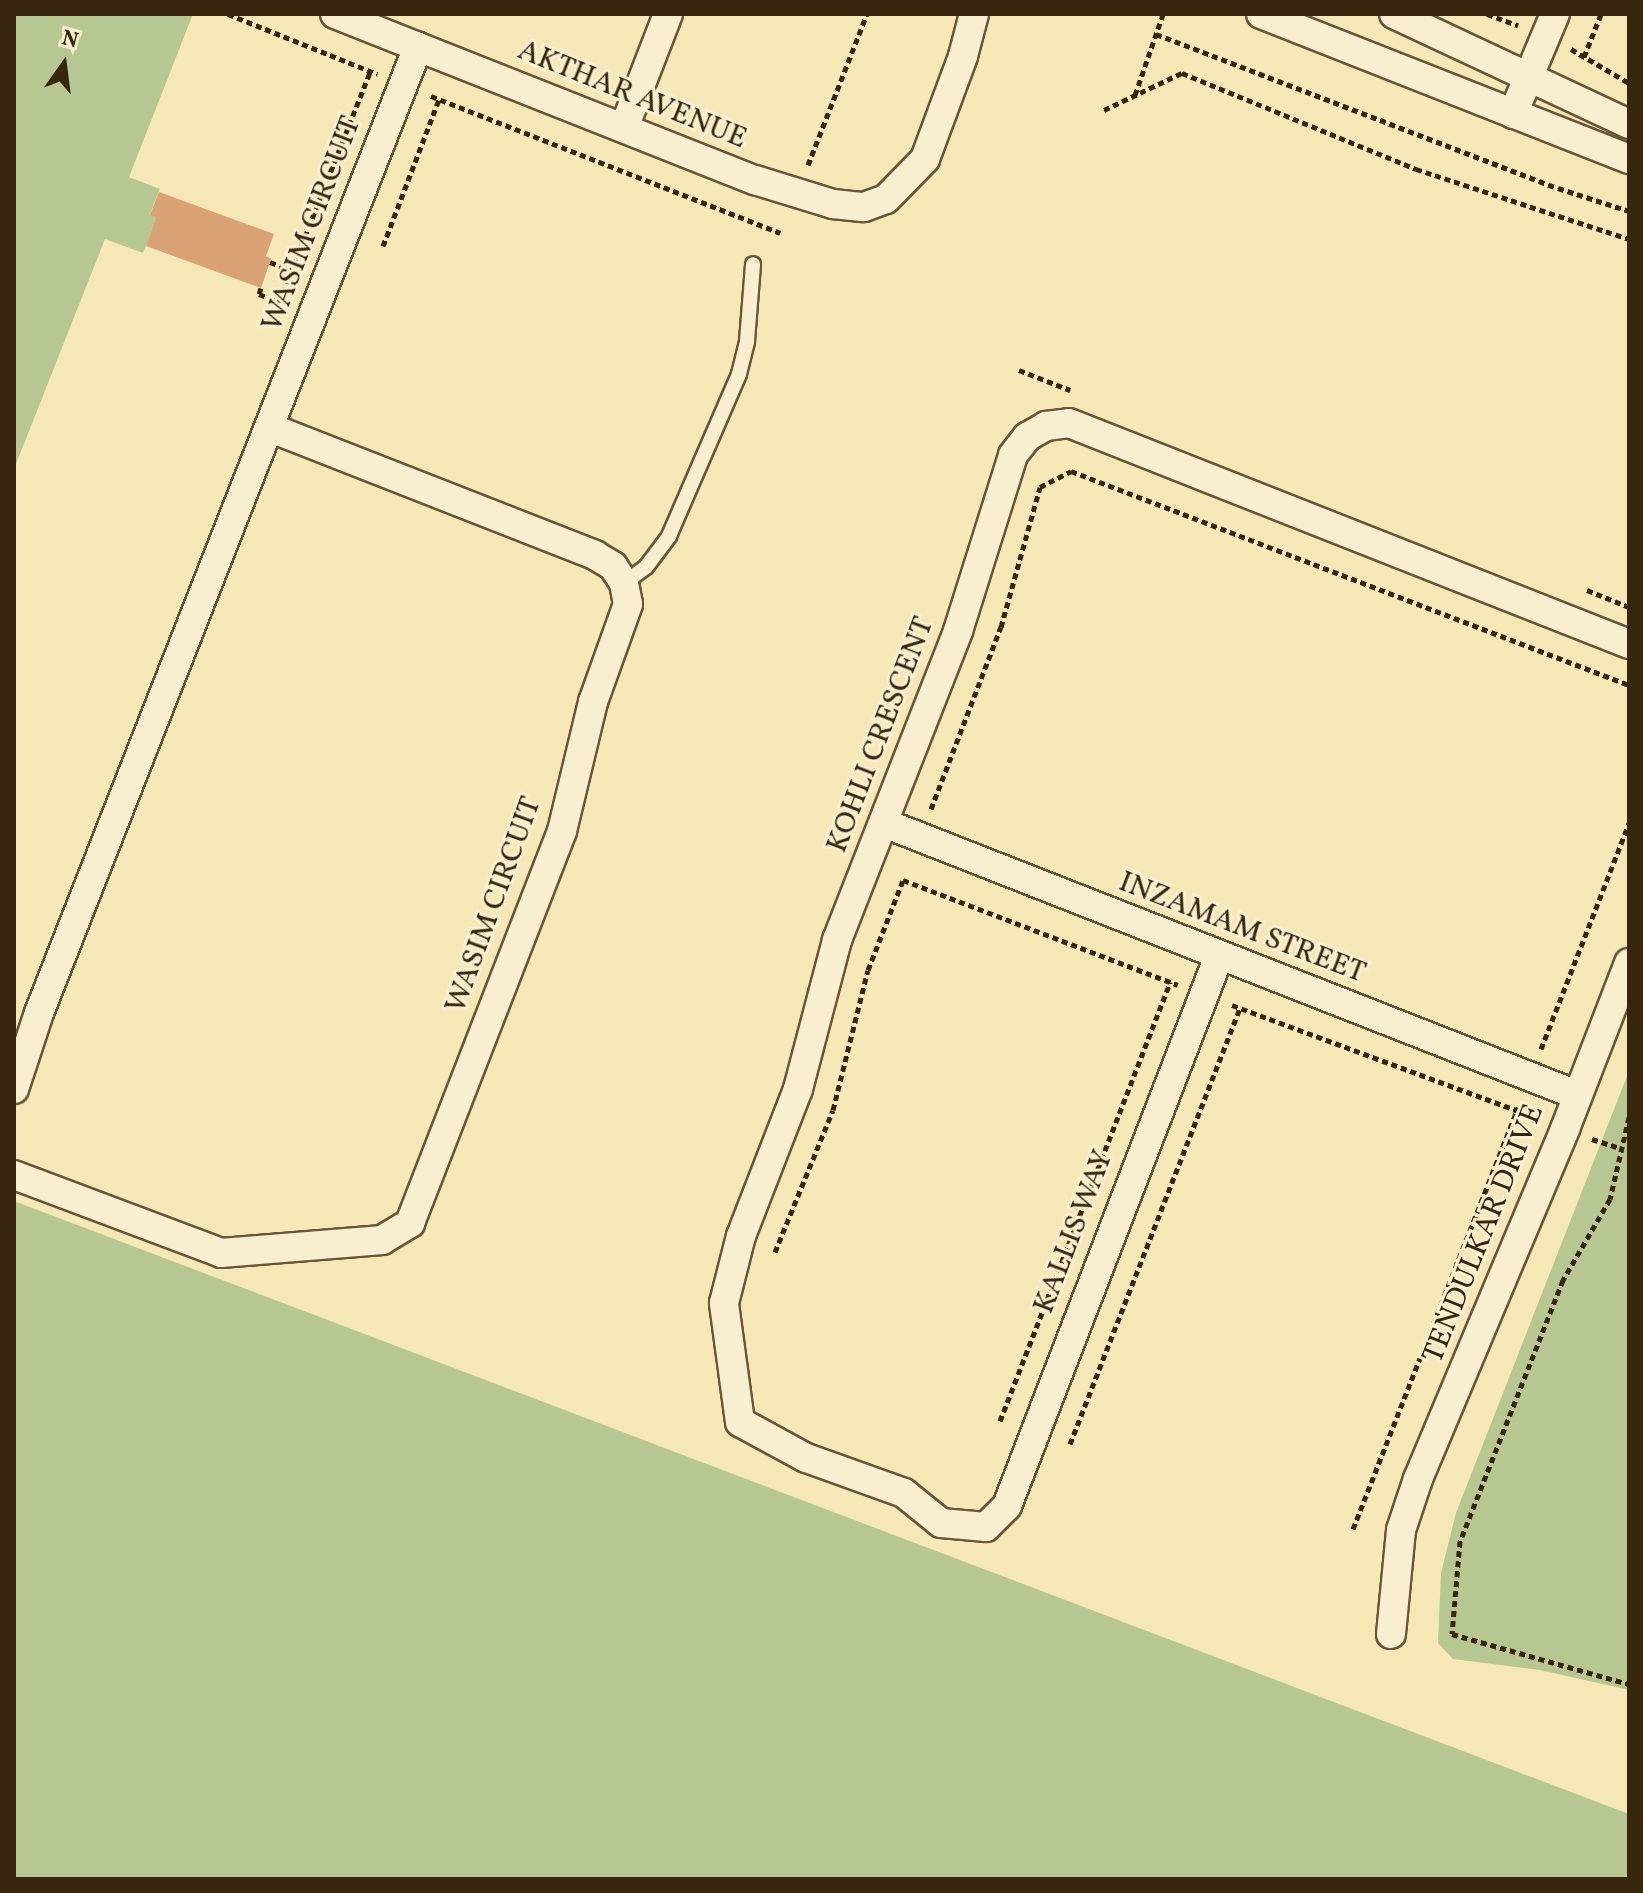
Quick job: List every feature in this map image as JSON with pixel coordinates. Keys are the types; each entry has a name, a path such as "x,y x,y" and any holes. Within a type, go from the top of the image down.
{"street":[{"name":"AKTHAR AVENUE","path":"335,14 755,180 833,204 864,207 886,199 925,159 963,56"},
{"path":"624,128 668,14"},
{"path":"963,56 974,14"},
{"path":"963,56 988,14"},
{"path":"1261,14 1629,159"},
{"path":"1394,14 1531,75 1629,124"},
{"path":"1513,114 1555,14"},
{"name":"WASIM CIRCUIT","path":"14,1089 39,1013 418,47"},
{"name":"KOHLI CRESCENT","path":"986,1527 941,1523 904,1493 806,1458 740,1422 724,1303 741,1236 798,1089 837,940 958,631 1013,455 1027,437 1046,426 1069,423 1629,644"},
{"path":"269,427 595,555 613,566 624,583"},
{"name":"WASIM CIRCUIT","path":"14,1175 221,1253 382,1240 410,1223 562,831 593,702 624,622 628,604 624,583"},
{"name":"INZAMAM STREET","path":"884,823 1577,1095"},
{"name":"KALLIS WAY","path":"986,1527 1007,1506 1219,956"},
{"name":"TENDULKAR DRIVE","path":"1391,1634 1401,1530 1418,1479 1565,1129 1629,963"}],"lane":[{"path":"624,583 646,567 669,536 739,374 747,341 753,264"}],"path":[{"path":"228,14 780,233"},
{"path":"793,160 808,166 867,14"},
{"path":"1135,95 1163,14"},
{"path":"1584,57 1601,14"},
{"path":"1156,34 1558,188 1629,211"},
{"path":"261,288 259,294 279,302 370,72"},
{"path":"1104,110 1182,73 1416,169 1629,239"},
{"path":"383,246 439,99"},
{"path":"270,262 291,270"},
{"path":"775,1252 833,1110 868,970 1001,627 1040,487 1071,471 1629,685"},
{"path":"1353,1529 1629,823"},
{"path":"903,880 1622,1149"},
{"path":"1000,1421 1170,982"},
{"path":"1070,1444 1240,1008"},
{"path":"1629,1117 1610,1199 1563,1280 1460,1541 1452,1634 1629,1684"}],"green space":[{"path":"14,14 193,14 129,177 160,189 150,214 156,217 146,246 143,253 105,239 14,469"},
{"path":"1629,1071 1629,1690 1540,1670 1453,1659 1438,1643 1441,1573 1456,1513"},
{"path":"14,1201 1629,1814 1629,1879 14,1879"}],"building":[{"path":"159,192 274,234 266,256 271,259 261,288 146,246 156,217 150,215"}]}
